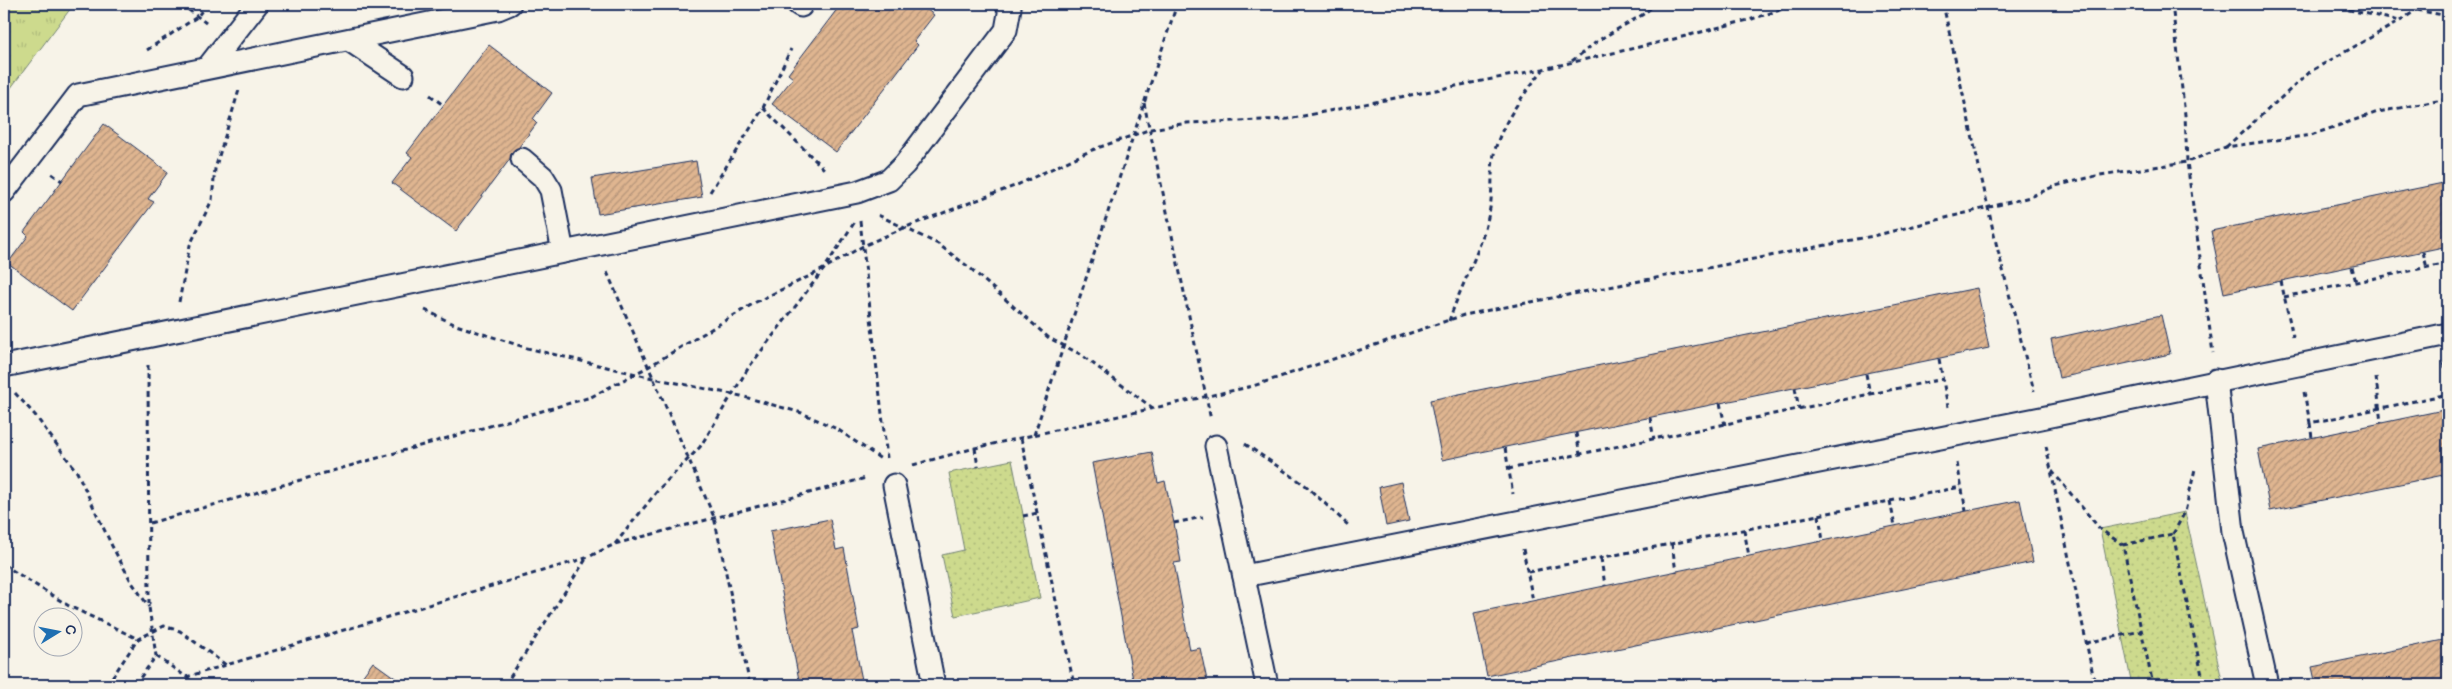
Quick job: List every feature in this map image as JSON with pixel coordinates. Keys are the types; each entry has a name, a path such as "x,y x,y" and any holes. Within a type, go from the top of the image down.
{"lane":[{"path":"208,67 258,4"},
{"path":"4,192 78,95 498,9 510,4"},
{"path":"4,366 851,193 889,180 905,164 1006,30 1010,8 1006,4"},
{"path":"349,40 403,76"},
{"path":"522,159 543,177 551,190 563,252"},
{"path":"1244,576 2041,418 2216,380 2448,334"},
{"path":"2216,380 2233,532 2267,685"},
{"path":"1216,446 1267,685"},
{"path":"894,484 934,685"}],"path":[{"path":"1034,435 1177,4"},
{"path":"1570,63 1598,40 1642,15 1656,4"},
{"path":"150,523 591,397 648,368 756,302 824,269 863,246 906,227 1017,185 1092,150 1151,129 1196,122 1288,119 1543,70 1726,26 1798,4"},
{"path":"1943,4 1989,207 2041,418 2095,685"},
{"path":"2172,4 2185,115 2187,162 2216,380"},
{"path":"2322,4 2400,21"},
{"path":"2226,147 2311,71 2400,21 2425,4"},
{"path":"2416,10 2448,16"},
{"path":"695,225 701,206 763,108 791,49"},
{"path":"174,332 190,245 212,200 215,169 250,59"},
{"path":"1449,321 1461,285 1478,250 1489,212 1493,158 1519,99 1543,70"},
{"path":"430,95 443,105"},
{"path":"908,467 975,448 1206,398 1272,380 1464,315 1723,267 1873,236 2030,197 2055,186 2091,177 2187,162 2226,147 2311,135 2378,112 2448,99"},
{"path":"1144,102 1206,398"},
{"path":"763,108 839,184 851,193 859,207 896,225 906,227 938,244 1050,338 1080,354 1154,409"},
{"path":"400,286 412,302 456,325 527,348 653,378 731,394 802,413 837,429 871,454 887,462 860,214 824,269 749,366 731,394 689,460 659,489 615,544"},
{"path":"595,246 714,517 750,685"},
{"path":"2423,252 2427,268"},
{"path":"2281,282 2284,297 2448,263"},
{"path":"2352,266 2356,282"},
{"path":"135,685 156,656 149,607 148,337"},
{"path":"1866,374 1870,394"},
{"path":"1508,469 1943,379"},
{"path":"10,388 35,415 76,472 112,546 131,581 149,607"},
{"path":"1795,388 1799,409"},
{"path":"1720,403 1725,424"},
{"path":"2378,409 2381,423"},
{"path":"1650,418 1654,439"},
{"path":"2310,422 2312,438"},
{"path":"1576,433 1580,454"},
{"path":"1021,438 1074,685"},
{"path":"1237,439 1305,485 1374,550"},
{"path":"975,448 978,466"},
{"path":"2051,470 2100,529 2123,544 2152,685"},
{"path":"186,677 586,558 615,544 872,476"},
{"path":"1528,572 1961,487"},
{"path":"1890,501 1895,526"},
{"path":"1023,516 1038,513"},
{"path":"1819,515 1823,541"},
{"path":"1744,530 1749,556"},
{"path":"2123,544 2172,534 2204,685"},
{"path":"1672,544 1676,572"},
{"path":"505,685 586,558"},
{"path":"1600,558 1606,586"},
{"path":"4,565 69,606 138,639"},
{"path":"107,685 138,639 152,630 164,626 180,631 226,665"},
{"path":"2086,643 2142,631"},
{"path":"156,656 198,685"}],"green space":[{"path":"4,4 74,4 4,97"},
{"path":"1012,460 1040,598 955,616 942,555 964,550 949,473"},
{"path":"2185,512 2223,685 2132,685 2100,529"}],"building":[{"path":"841,4 919,4 934,15 914,41 918,45 836,152 772,104 793,78 788,74"},
{"path":"489,45 552,93 533,119 537,123 456,231 392,183 412,157 407,153"},
{"path":"104,124 168,172 148,199 154,202 72,311 8,263 28,236 24,232"},
{"path":"696,161 702,197 598,214 592,178"},
{"path":"2448,182 2448,246 2224,293 2211,231"},
{"path":"1977,288 1989,348 1442,460 1430,400"},
{"path":"2161,315 2170,354 2059,378 2051,339"},
{"path":"2448,409 2448,474 2270,511 2258,449"},
{"path":"1152,452 1158,483 1165,481 1174,523 1181,562 1174,563 1190,650 1200,648 1208,685 1134,685 1092,463"},
{"path":"1401,482 1409,521 1386,526 1379,487"},
{"path":"2020,500 2033,562 1487,676 1474,613"},
{"path":"830,519 836,550 844,548 859,629 852,631 863,685 800,685 770,531"},
{"path":"2448,639 2448,685 2316,685 2312,667"},
{"path":"373,662 405,685 356,685"}]}
